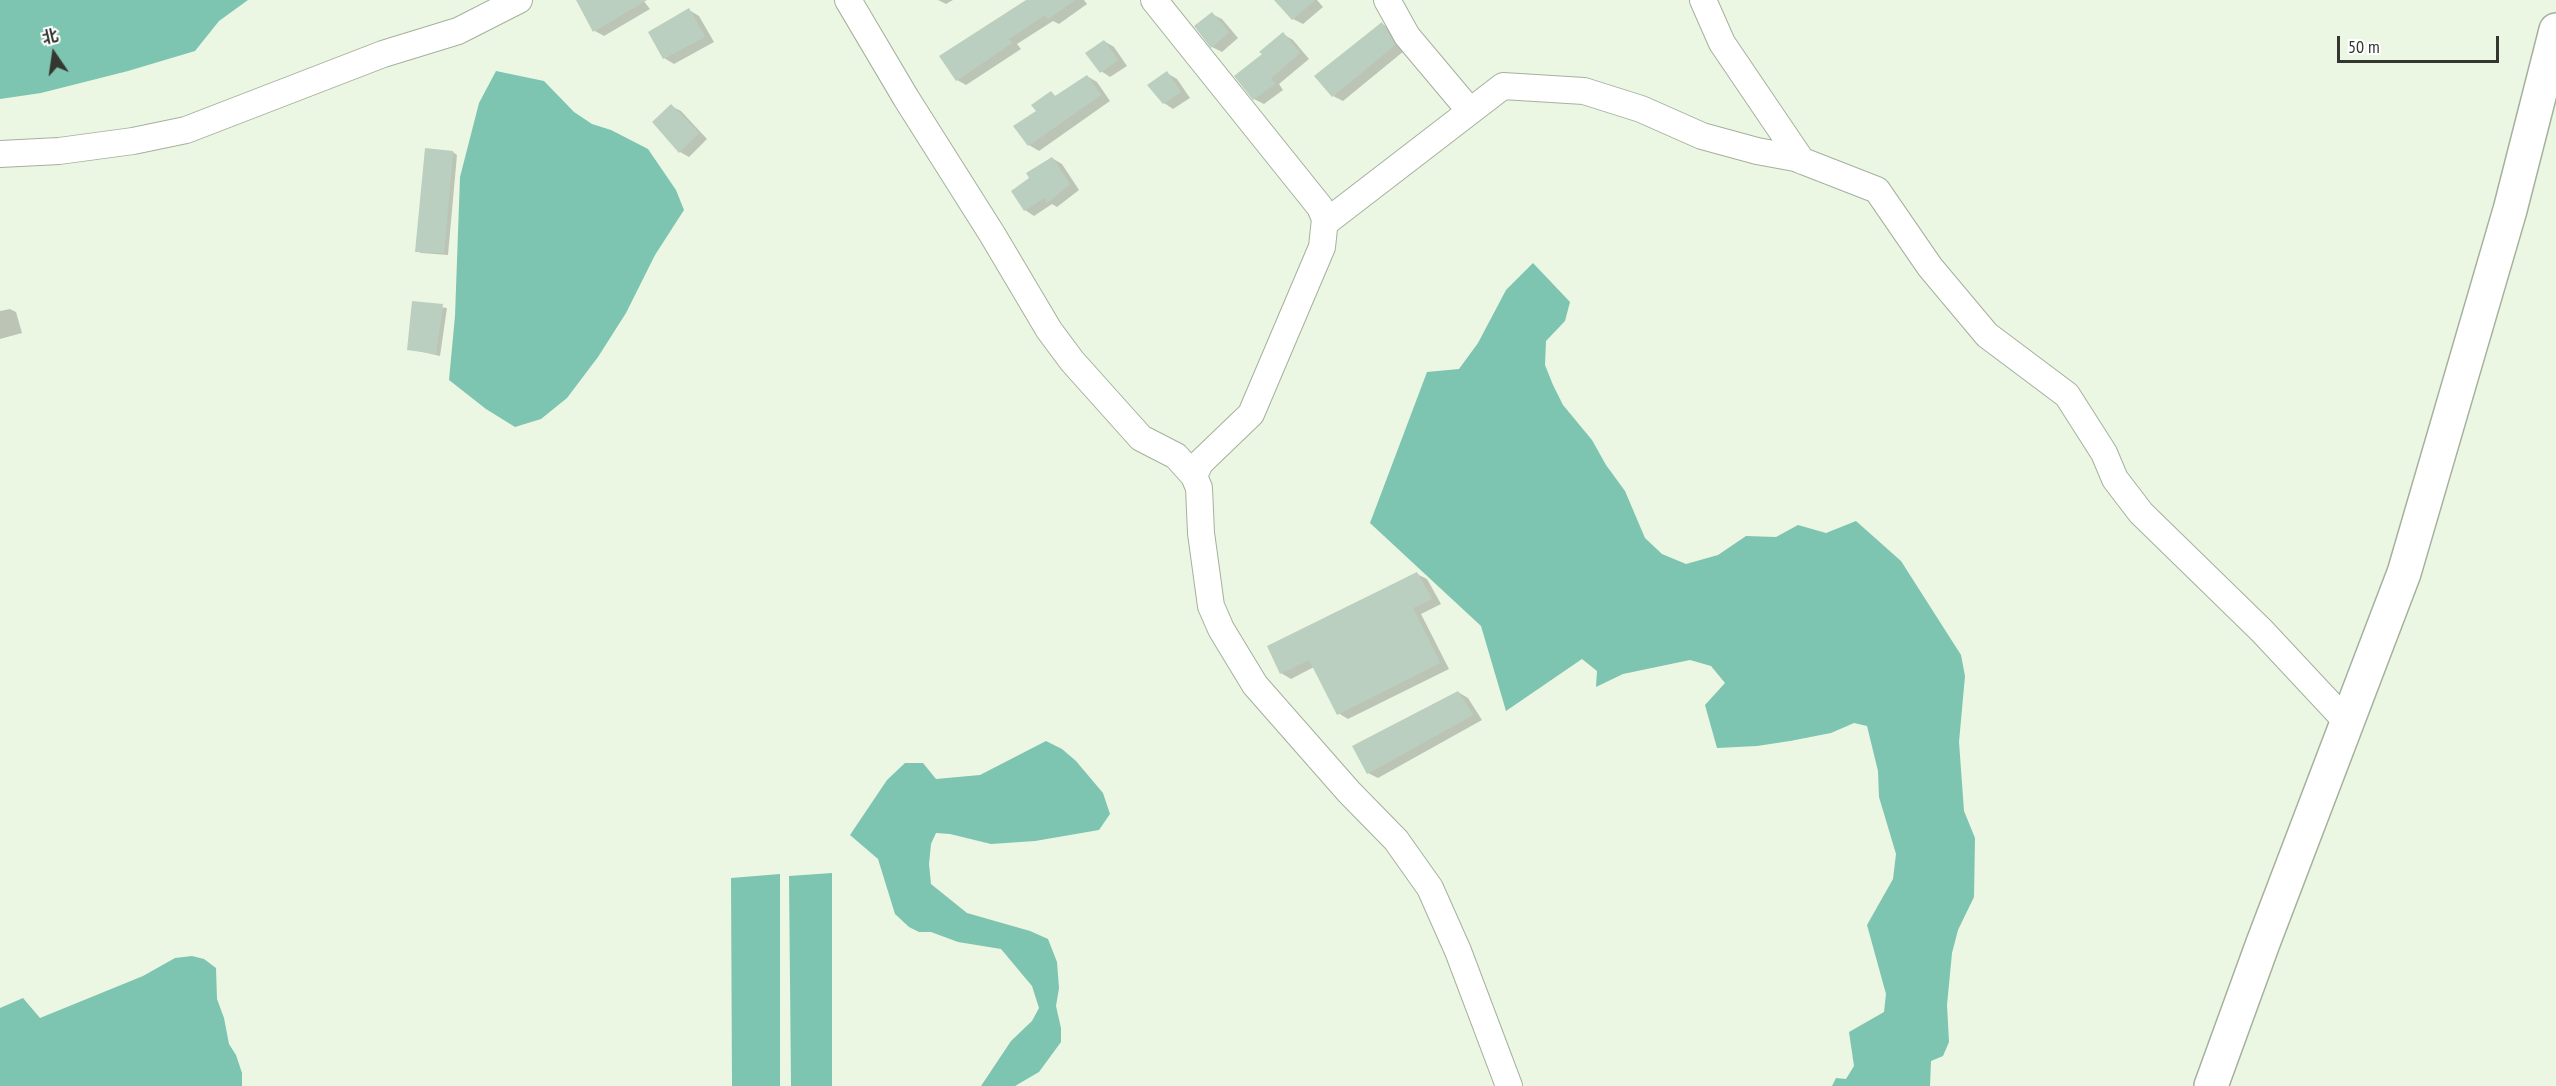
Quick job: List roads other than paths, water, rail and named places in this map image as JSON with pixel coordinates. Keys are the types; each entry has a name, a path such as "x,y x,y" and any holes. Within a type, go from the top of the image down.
{"main road":[{"path":"2211,1086 2404,573 2510,210 2556,30"}],"street":[{"path":"0,154 59,151 133,141 186,130 383,54 458,31 519,0"},
{"path":"848,0 933,143 1055,338 1141,438 1176,456 1194,476 1199,488 1201,533 1211,606 1221,629 1255,685 1349,792 1396,840 1430,888 1458,951 1509,1086"},
{"path":"1154,0 1325,214 1322,247 1251,414 1200,463 1194,476"},
{"path":"1387,0 1407,36 1432,69 1470,111"},
{"path":"1703,0 1722,43 1802,161"},
{"path":"1325,223 1503,86 1584,91 1641,109 1702,136 1802,161 1877,190 1930,267 1988,334 2067,395 2104,453 2115,479 2141,513 2262,631 2347,722"}],"water":[{"path":"0,0 248,0 219,21 195,51 41,93 0,99"},
{"path":"496,71 544,81 574,112 592,124 611,130 648,149 676,190 684,210 655,255 626,313 598,357 567,398 541,419 515,427 486,409 449,380 455,316 460,177 479,103"},
{"path":"1533,263 1570,302 1565,321 1546,341 1545,365 1553,385 1563,405 1592,440 1606,465 1625,491 1645,538 1662,554 1686,564 1718,555 1746,536 1776,537 1798,525 1826,533 1856,521 1901,561 1961,655 1965,676 1959,742 1964,811 1975,838 1974,897 1958,930 1952,953 1947,1005 1949,1042 1943,1056 1931,1061 1930,1086 1832,1086 1836,1078 1846,1079 1854,1066 1849,1032 1884,1012 1886,994 1867,925 1893,879 1896,854 1879,797 1878,771 1867,726 1854,723 1831,733 1790,741 1757,746 1717,748 1705,705 1725,683 1711,666 1690,660 1623,674 1596,687 1597,671 1582,659 1506,711 1481,626 1370,523 1427,372 1459,369 1478,343 1506,290"},
{"path":"1046,741 1062,749 1076,761 1103,793 1110,814 1099,830 1035,841 991,844 936,833 931,844 929,864 931,884 967,913 1030,931 1048,939 1057,962 1059,988 1056,1006 1061,1028 1061,1042 1039,1072 1015,1086 981,1086 1011,1041 1032,1021 1039,1008 1032,986 1001,949 958,942 931,932 919,932 909,927 895,914 878,859 850,835 887,780 905,763 923,763 936,779 980,775"},
{"path":"832,873 832,1086 791,1086 789,876"},
{"path":"780,874 780,1086 732,1086 731,878"},
{"path":"192,956 204,959 216,968 217,999 224,1018 229,1044 236,1055 242,1073 242,1086 0,1086 0,1008 23,998 40,1018 143,976 175,958"}]}
